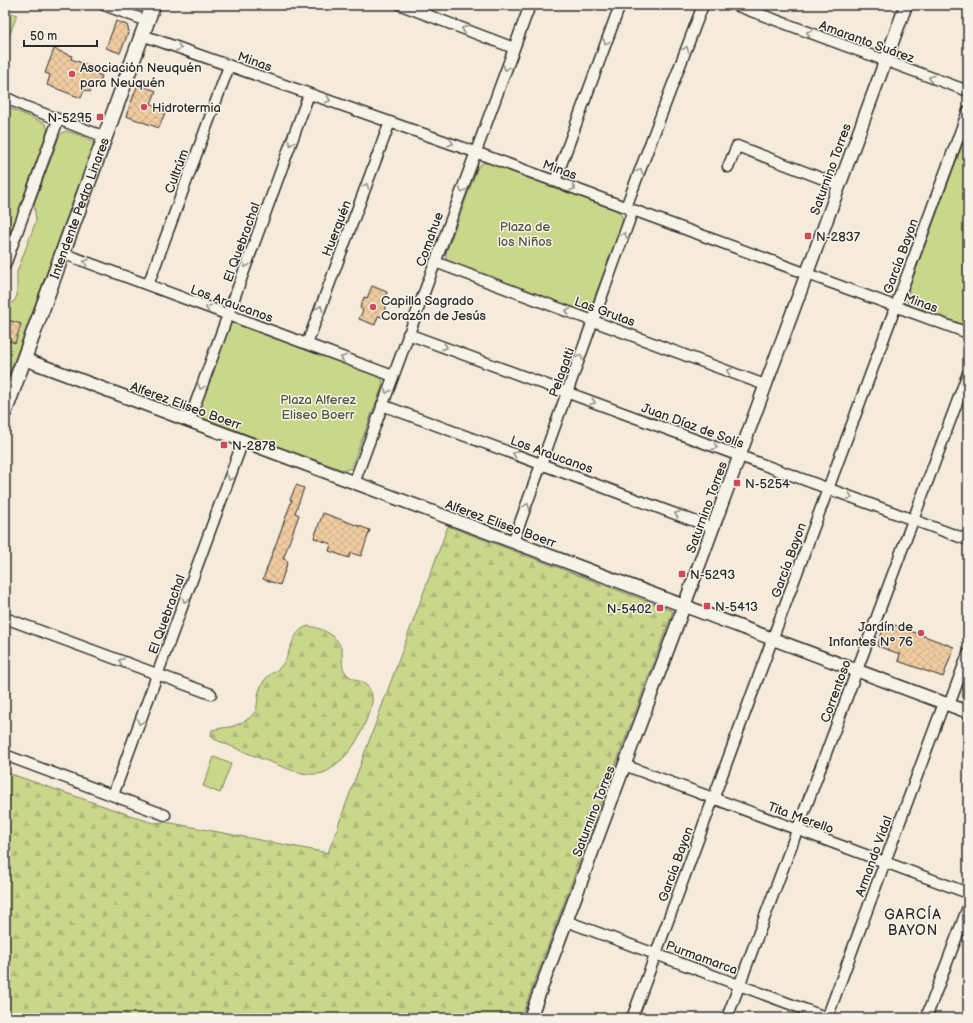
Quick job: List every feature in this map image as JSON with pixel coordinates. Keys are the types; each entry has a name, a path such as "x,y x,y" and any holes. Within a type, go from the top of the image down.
{"main road":[{"name":"Intendente Pedro Linares","path":"5,411 153,5"}],"street":[{"path":"104,5 147,21"},
{"path":"401,5 514,48"},
{"name":"Comahue","path":"354,483 530,5"},
{"path":"555,181 620,5"},
{"name":"Pelagatti","path":"513,542 593,321 629,209 703,5"},
{"name":"Amaranto Suárez","path":"735,5 968,91"},
{"name":"Saturnino Torres","path":"530,1018 906,5"},
{"name":"Minas","path":"142,35 475,152 968,333"},
{"name":"Cultrúm","path":"148,285 229,66"},
{"name":"El Quebrachal","path":"189,421 309,94"},
{"path":"5,97 21,105 105,138"},
{"name":"García Bayon","path":"632,1018 968,111"},
{"path":"5,265 58,120"},
{"name":"Huerquén","path":"307,344 390,122"},
{"path":"728,167 737,146 839,184"},
{"name":"Los Araucanos","path":"62,254 393,376"},
{"name":"Las Grutas","path":"435,262 765,385"},
{"name":"Juan Díaz de Solís","path":"408,334 968,540"},
{"name":"Alferez Eliseo Boerr","path":"24,359 968,712"},
{"name":"Correntoso","path":"727,1018 968,373"},
{"name":"Los Araucanos","path":"382,405 713,528"},
{"name":"El Quebrachal","path":"113,795 243,441"},
{"path":"5,618 211,694"},
{"name":"Armando Vidal","path":"827,1018 885,862 968,654"},
{"path":"5,755 165,815"},
{"name":"Tita Merello","path":"624,766 968,893"},
{"path":"926,1018 968,907"},
{"name":"Purmamarca","path":"566,921 827,1018"}],"green space":[{"path":"5,11 17,15 5,47"},
{"path":"5,106 44,123 47,127 47,133 5,249"},
{"path":"968,129 968,326 910,305 906,299"},
{"path":"66,131 90,140 93,142 93,146 5,387 5,304 12,303 17,295 17,272 36,221 34,204 59,137"},
{"name":"Plaza de los Niños","path":"482,163 489,163 616,210 620,213 622,226 592,304 588,310 581,311 450,263 446,259 447,250 477,169"},
{"name":"Plaza Alferez Eliseo Boerr","path":"234,322 381,377 382,387 351,468 346,470 340,469 205,419 198,414 228,327"},
{"path":"448,526 673,611 521,1018 5,1018 5,772 153,823 166,822 328,853"},
{"path":"309,626 325,631 338,642 342,652 343,666 346,674 366,685 371,692 372,698 371,707 365,722 351,749 329,770 316,774 302,773 287,769 214,739 211,735 212,730 236,725 252,716 256,709 260,688 266,678 282,665 295,637 303,628"},
{"path":"214,757 231,764 220,793 203,786"}],"building":[{"path":"116,21 127,25 129,31 120,53 106,48"},
{"name":"Asociación Neuquén para Neuquén","path":"54,49 72,56 71,59 99,69 97,74 102,76 97,89 92,87 90,92 84,90 81,98 47,85 50,75 45,73"},
{"name":"Hidrotermia","path":"138,84 156,91 151,104 166,110 159,128 126,116"},
{"name":"Capilla Sagrado Corazón de Jesús","path":"372,286 387,292 383,304 386,305 382,317 378,316 375,325 359,319 363,310 360,308 364,297 367,298"},
{"path":"5,319 21,324 15,343 5,339"},
{"path":"296,485 304,488 295,513 299,515 283,559 288,561 280,585 263,579"},
{"path":"323,513 370,530 361,556 351,553 349,558 329,551 331,544 314,538"},
{"path":"886,622 954,647 943,677 898,661 900,654 877,646"}],"place":[{"name":"Asociación Neuquén para Neuquén","path":"72,74"},
{"name":"Hidrotermia","path":"144,107"},
{"name":"N-5295","path":"100,117"},
{"name":"N-2837","path":"808,236"},
{"name":"Capilla Sagrado Corazón de Jesús","path":"373,307"},
{"name":"N-2878","path":"224,445"},
{"name":"N-5254","path":"737,483"},
{"name":"N-5293","path":"682,574"},
{"name":"N-5413","path":"707,606"},
{"name":"N-5402","path":"660,608"},
{"name":"Jardín de Infantes N° 76","path":"921,633"}],"district":[{"name":"GARCÍA BAYON","path":"913,922"}]}
